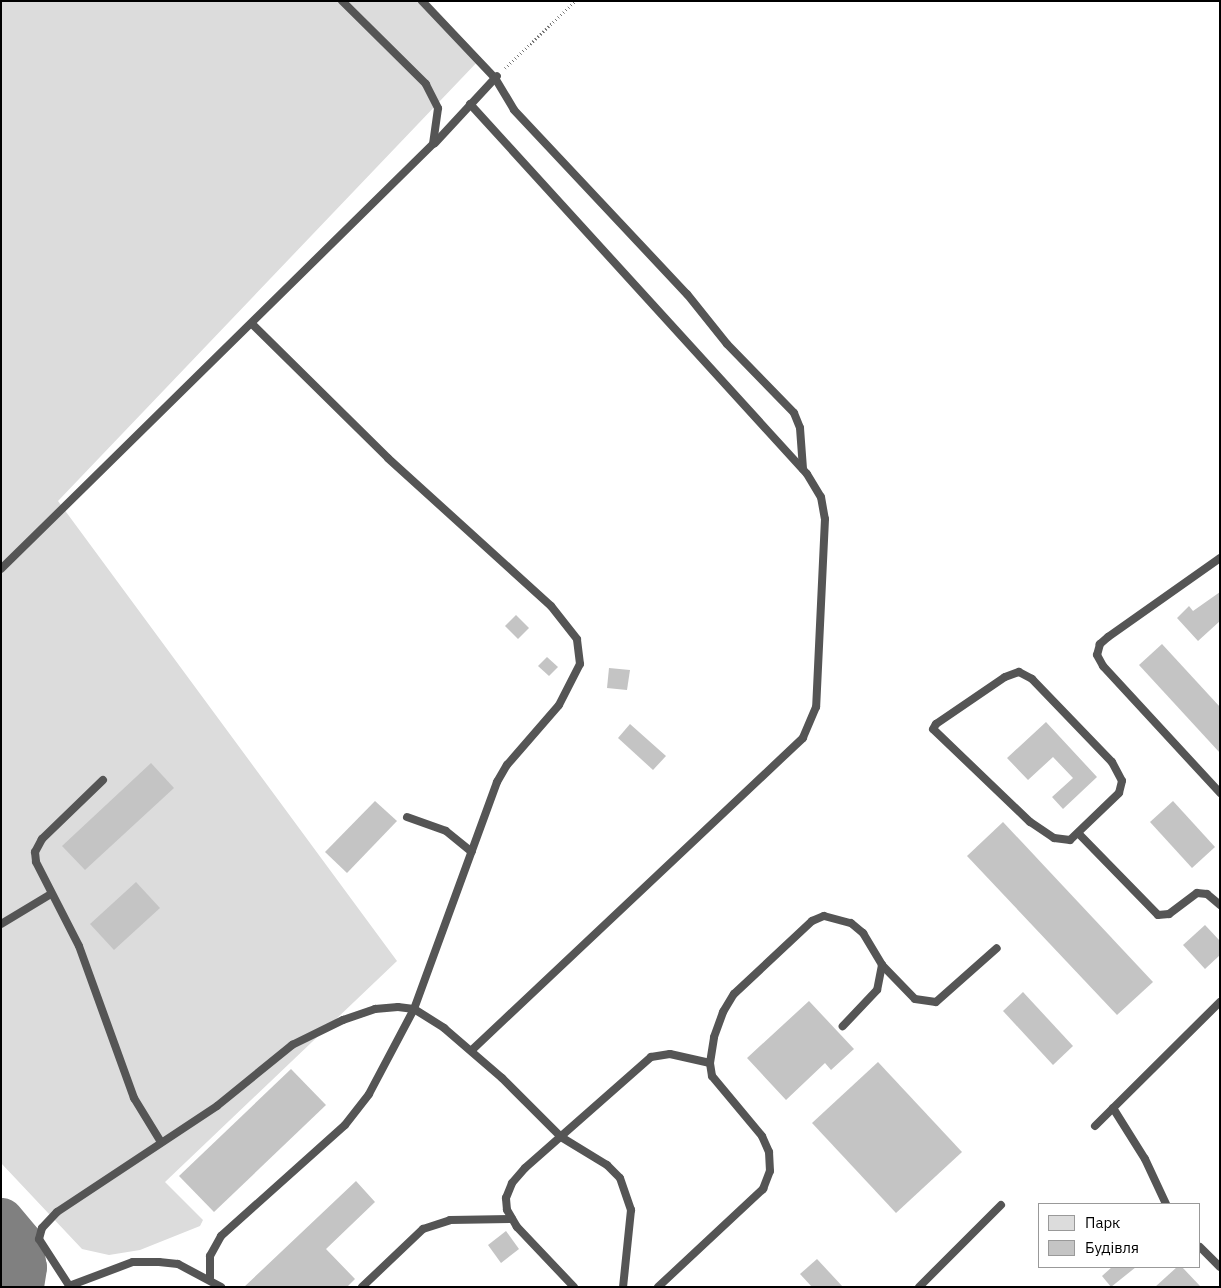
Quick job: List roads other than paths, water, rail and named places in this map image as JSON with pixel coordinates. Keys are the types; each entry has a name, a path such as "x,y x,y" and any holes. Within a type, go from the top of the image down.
{"lane":[{"path":"342,1 426,84 438,108 433,144"},
{"path":"422,1 497,76 514,110 687,294 723,340 794,414 800,428 803,469"},
{"path":"1,569 252,324 433,144 497,76"},
{"path":"470,104 803,469 821,496 824,519 816,707 809,728 788,753 471,1051"},
{"path":"210,1278 210,1256 221,1236 355,1115 386,1066 414,1009 489,801 507,765 559,705 576,677 581,652 577,640 551,606 388,458 252,324"},
{"path":"1220,558 1108,637 1100,644 1097,654 1102,666 1220,793"},
{"path":"1019,672 1028,675 1119,771 1122,781 1119,793 1079,834 1066,840 1046,834 946,743 934,731 934,725 1005,677 1019,672"},
{"path":"103,780 37,846 36,862 51,894 80,946 134,1098 161,1142"},
{"path":"407,817 446,831 472,852"},
{"path":"1079,834 1158,916 1169,914 1197,893 1207,894 1220,905"},
{"path":"1,924 51,894"},
{"path":"658,1287 763,1189 770,1171 770,1152 762,1136 720,1089 712,1076 710,1063 716,1026 734,994 812,921 824,916 837,917 851,923 863,933 882,964 915,998 936,1002 997,948"},
{"path":"843,1026 877,990 882,964"},
{"path":"1096,1126 1220,1002"},
{"path":"221,1287 210,1278 178,1264 133,1262 70,1286 40,1240 42,1228 57,1212 90,1187 217,1106 269,1061 317,1031 375,1009 414,1009 436,1022 471,1051 561,1136 606,1165 620,1178 626,1194 631,1230 623,1287"},
{"path":"574,1287 512,1219 506,1198 512,1183 561,1136 651,1057 670,1054 710,1063"},
{"path":"1113,1108 1145,1159 1166,1203"},
{"path":"919,1287 1001,1205"},
{"path":"362,1287 423,1229 450,1220 512,1219"},
{"path":"1201,1248 1220,1267"}]}
